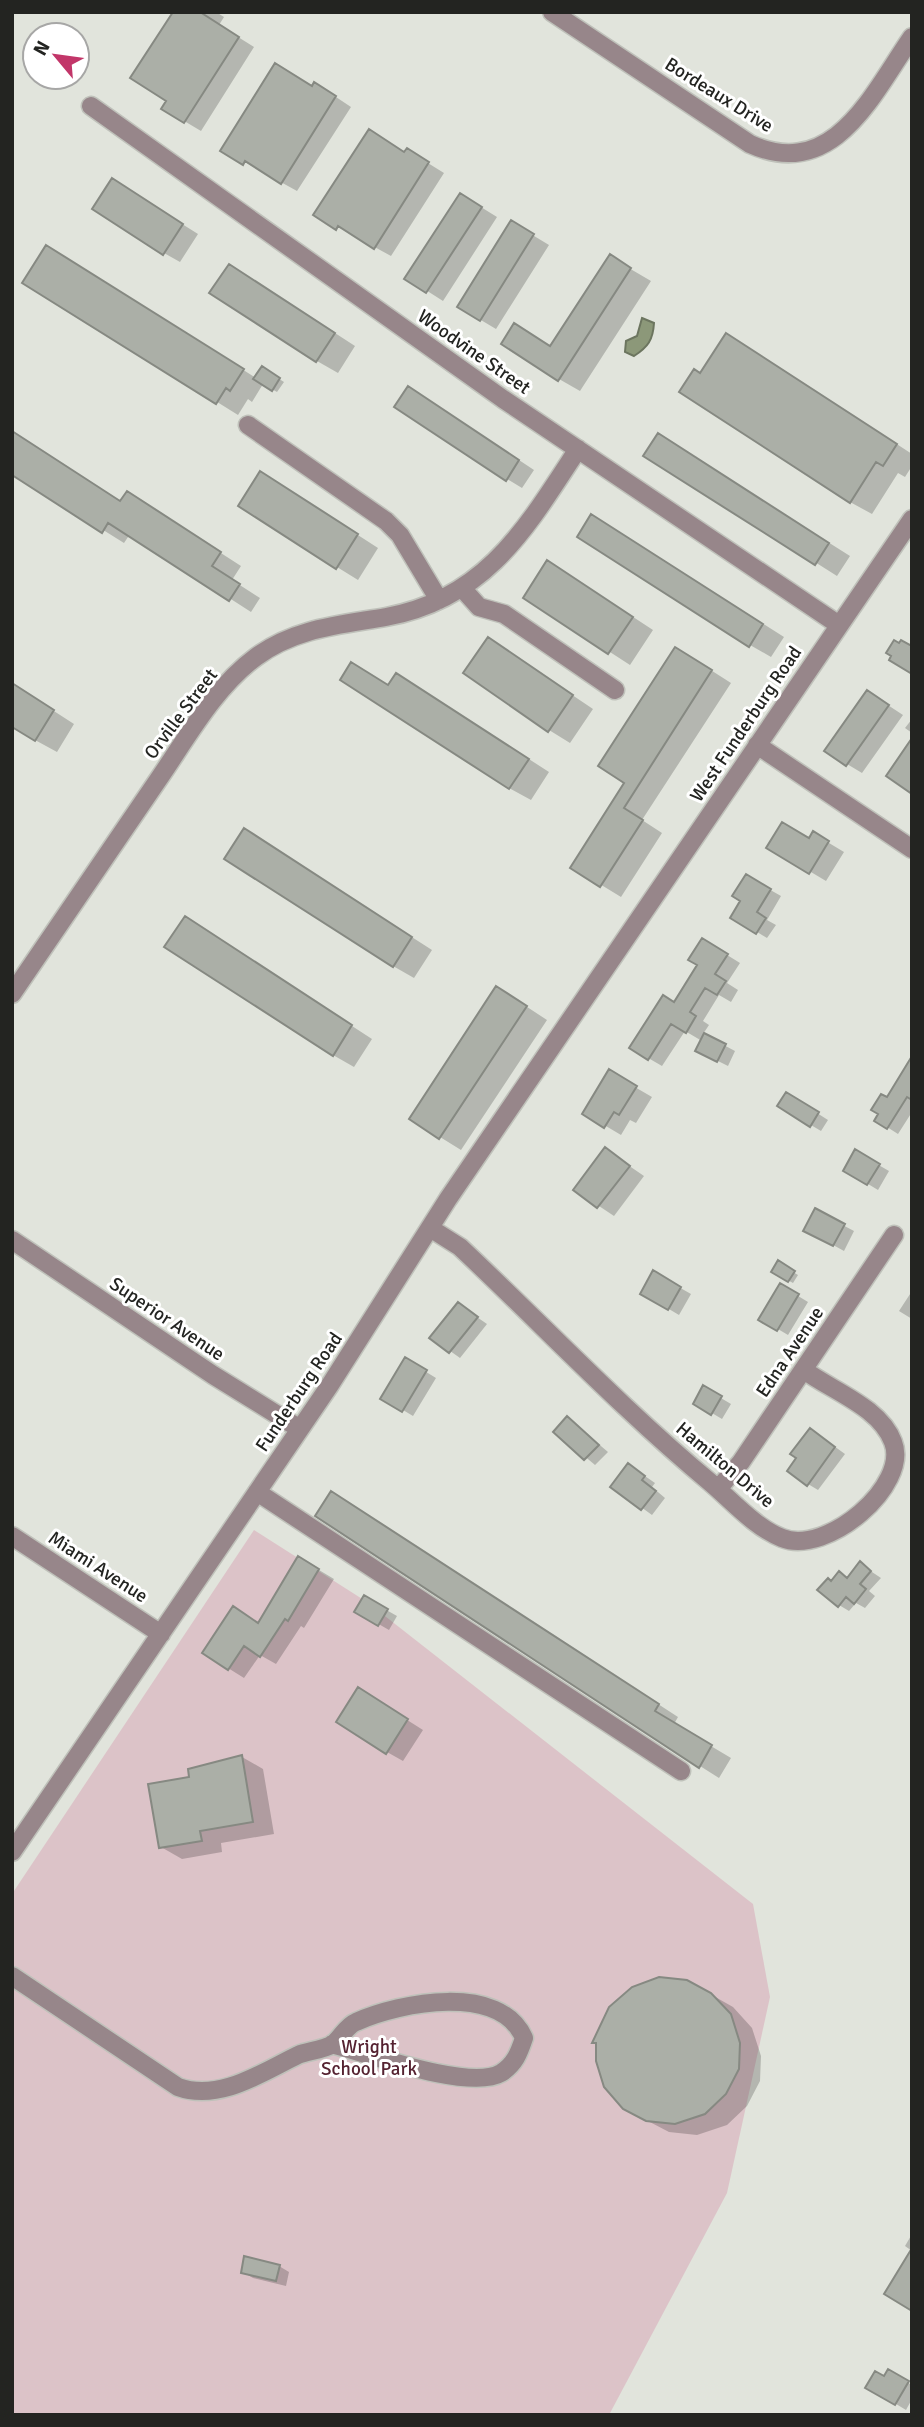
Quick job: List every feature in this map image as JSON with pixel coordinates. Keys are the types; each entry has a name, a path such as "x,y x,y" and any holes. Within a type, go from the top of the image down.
{"street":[{"name":"Bordeaux Drive","path":"552,12 750,144 781,153 814,150 847,129 912,37"},
{"name":"Woodvine Street","path":"91,106 578,449 839,625"},
{"path":"248,425 386,521 400,535 439,600"},
{"name":"Orville Street","path":"12,994 189,735 219,693 243,668 275,645 313,629 400,614 439,600 462,588 505,553 523,533 578,449"},
{"name":"West Funderburg Road","path":"615,953 912,519"},
{"path":"462,588 479,607 504,614 615,690"},
{"path":"757,745 912,849"},
{"name":"Funderburg Road","path":"12,1852 18,1833 160,1634 300,1429 430,1228 615,953"},
{"name":"Hamilton Drive","path":"430,1228 460,1247 718,1489 781,1538 811,1542 846,1526 867,1507 884,1485 895,1456 888,1430 869,1412 804,1370"},
{"name":"Edna Avenue","path":"718,1489 741,1462 894,1235"},
{"name":"Superior Avenue","path":"12,1240 213,1375 300,1429"},
{"path":"257,1492 681,1771"},
{"name":"Miami Avenue","path":"12,1536 160,1634"},
{"path":"12,1976 178,2087 194,2093 222,2089 300,2054 332,2045 353,2023 412,2006 466,2001 499,2010 517,2022 524,2038 516,2061 499,2074 479,2079 428,2071 332,2045"}],"green space":[{"name":"Wright School Park","path":"254,1530 367,1602 753,1904 770,1997 727,2193 609,2415 12,2415 12,1894"}],"shaded area":[{"path":"642,318 654,323 651,339 634,356 625,352 626,341 637,336"}],"building":[{"path":"173,12 200,12 239,37 184,123 161,109 166,101 130,78"},
{"path":"275,63 312,86 314,82 336,96 281,184 245,161 243,165 220,151"},
{"path":"369,129 404,152 407,148 429,162 374,249 338,226 336,230 313,215"},
{"path":"112,178 183,224 163,255 92,209"},
{"path":"460,193 482,207 426,293 404,279"},
{"path":"511,220 534,234 480,321 457,307"},
{"path":"46,245 244,369 230,391 226,388 216,404 22,283"},
{"path":"610,254 631,268 558,381 501,344 514,323 550,346"},
{"path":"229,264 335,333 316,362 209,293"},
{"path":"726,333 897,444 883,466 876,462 850,503 679,392 694,369 700,373"},
{"path":"262,366 280,378 272,391 253,379"},
{"path":"408,386 519,460 506,481 394,407"},
{"path":"12,431 120,501 127,491 221,552 212,566 240,584 229,601 108,523 102,533 12,475"},
{"path":"658,433 829,543 815,565 643,456"},
{"path":"260,471 358,534 336,569 238,506"},
{"path":"591,514 763,624 749,647 577,537"},
{"path":"547,560 633,617 608,654 523,598"},
{"path":"488,637 573,695 548,732 463,673"},
{"path":"894,640 899,643 901,640 912,646 912,674 889,660 891,656 886,653"},
{"path":"675,647 712,670 624,808 643,820 600,887 570,868 624,783 598,766"},
{"path":"351,662 388,685 396,673 529,759 509,789 340,680"},
{"path":"12,683 54,710 35,741 12,727"},
{"path":"867,690 889,705 846,766 824,751"},
{"path":"912,738 912,794 886,776"},
{"path":"782,822 809,838 813,831 829,841 809,874 766,848"},
{"path":"244,828 412,937 393,967 224,859"},
{"path":"746,874 771,889 757,912 766,918 756,934 730,918 740,901 732,896"},
{"path":"185,916 352,1025 333,1056 164,947"},
{"path":"702,938 728,954 715,974 726,981 717,995 705,988 690,1012 696,1016 686,1033 671,1024 648,1060 629,1048 663,995 674,1002 697,965 688,960"},
{"path":"496,986 527,1006 439,1139 409,1119"},
{"path":"704,1033 726,1044 717,1062 695,1051"},
{"path":"912,1056 912,1100 907,1097 887,1129 874,1121 878,1114 871,1110 881,1094 887,1097"},
{"path":"609,1069 637,1086 619,1115 614,1112 604,1128 582,1114"},
{"path":"786,1092 819,1112 810,1127 777,1106"},
{"path":"605,1147 630,1166 597,1208 573,1190"},
{"path":"855,1149 880,1164 867,1185 843,1171"},
{"path":"815,1208 845,1224 833,1246 803,1231"},
{"path":"778,1260 795,1271 788,1282 771,1272"},
{"path":"653,1270 681,1287 668,1310 640,1294"},
{"path":"780,1283 799,1294 777,1331 758,1320"},
{"path":"458,1302 478,1317 449,1353 429,1338"},
{"path":"405,1357 427,1370 402,1412 380,1399"},
{"path":"703,1385 722,1396 711,1415 693,1404"},
{"path":"567,1416 599,1445 584,1460 553,1432"},
{"path":"810,1428 835,1447 807,1486 787,1471 796,1458 790,1454"},
{"path":"628,1463 645,1476 642,1480 656,1491 641,1510 610,1487"},
{"path":"331,1491 659,1704 655,1711 712,1745 699,1768 315,1516"},
{"path":"298,1556 319,1569 288,1621 285,1619 260,1657 244,1646 228,1670 202,1653 233,1606 258,1623"},
{"path":"860,1561 871,1571 860,1584 866,1589 854,1604 846,1597 838,1607 817,1590 828,1578 831,1581 839,1571 847,1578"},
{"path":"364,1595 388,1609 378,1626 354,1612"},
{"path":"358,1687 408,1719 386,1754 336,1722"},
{"path":"242,1755 253,1822 200,1831 202,1841 159,1848 148,1784 189,1777 188,1769"},
{"path":"659,1977 687,1980 711,1993 731,2014 740,2043 739,2069 726,2094 705,2114 675,2124 646,2121 623,2109 604,2087 596,2061 596,2043 592,2043 609,2007 632,1987"},
{"path":"912,2248 912,2311 884,2294"},
{"path":"244,2256 280,2265 276,2281 241,2273"},
{"path":"888,2369 909,2381 895,2405 865,2388 875,2371 884,2376"}]}
